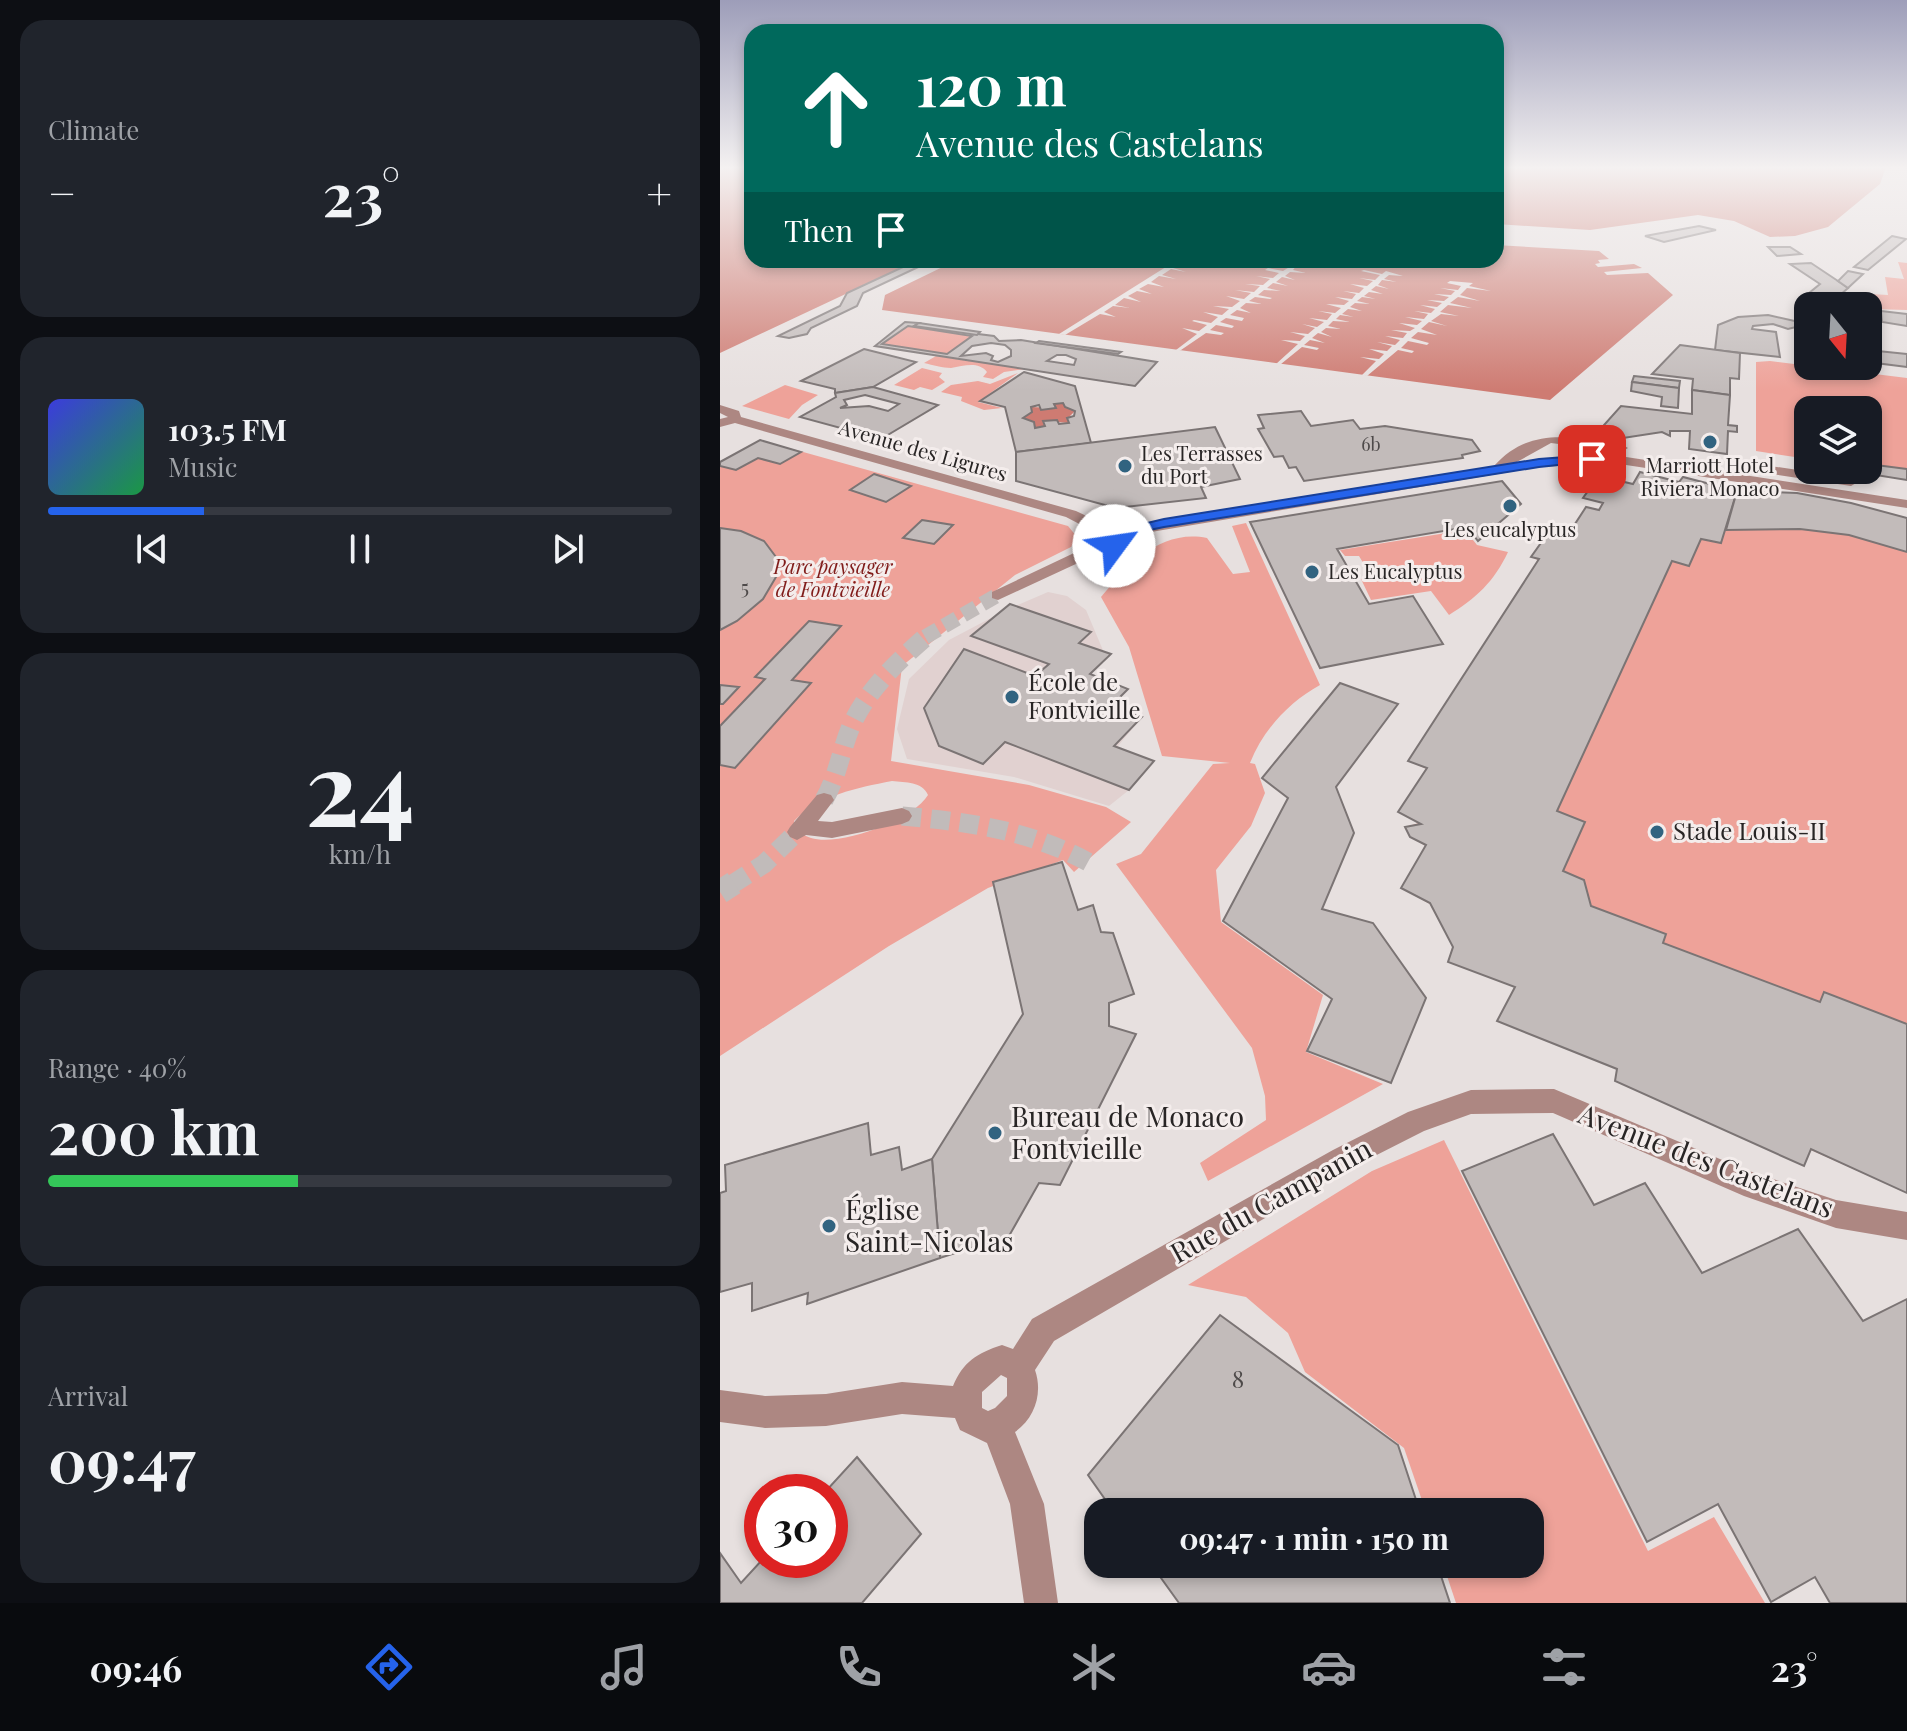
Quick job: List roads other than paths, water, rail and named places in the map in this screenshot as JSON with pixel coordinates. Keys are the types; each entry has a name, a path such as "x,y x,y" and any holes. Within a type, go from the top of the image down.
{"street":[{"name":"Avenue des Ligures","path":"720,409 734,414 735,419 1071,514 1097,527"},
{"path":"720,423 735,419"},
{"path":"1494,471 1530,447 1550,439 1907,490"},
{"path":"1139,529 1563,460 1613,459 1907,504"},
{"path":"1859,497 1907,516"},
{"path":"1104,545 1093,538 1097,527 1118,520 1132,522 1139,529"},
{"path":"998,595 1104,545 1128,543 1138,536 1139,529"},
{"path":"824,800 800,829 832,830 902,816"},
{"name":"Avenue des Castelans","path":"1554,1101 1744,1183 1836,1214 1907,1226"},
{"name":"Rue du Campanin","path":"1019,1368 1043,1330 1233,1220 1405,1128 1471,1102 1554,1101"},
{"path":"1002,1360 1019,1368 1025,1389 1022,1401 1010,1419 987,1427 971,1419 965,1403 970,1381 987,1364 1002,1360"},
{"path":"720,1406 765,1412 826,1410 902,1398 965,1403"},
{"path":"997,1426 1027,1504 1041,1603"}],"tunnel":[{"path":"927,636 998,595"},
{"path":"824,800 859,711 885,676 927,636"},
{"path":"902,816 998,829 1043,842 1088,862"},
{"path":"731,885 764,864 797,832"},
{"path":"720,892 734,883"}],"place":[{"name":"Marriott Hotel Riviera Monaco","path":"1710,442"},
{"name":"Les Terrasses du Port","path":"1125,466"},
{"name":"Les eucalyptus","path":"1510,506"},
{"name":"Les Eucalyptus","path":"1312,572"},
{"name":"École de Fontvieille","path":"1012,697"},
{"name":"Stade Louis-II","path":"1657,832"},
{"name":"Bureau de Monaco Fontvieille","path":"995,1133"},
{"name":"Église Saint-Nicolas","path":"829,1226"}],"park label":[{"name":"Parc paysager de Fontvieille","path":"833,578"}]}
